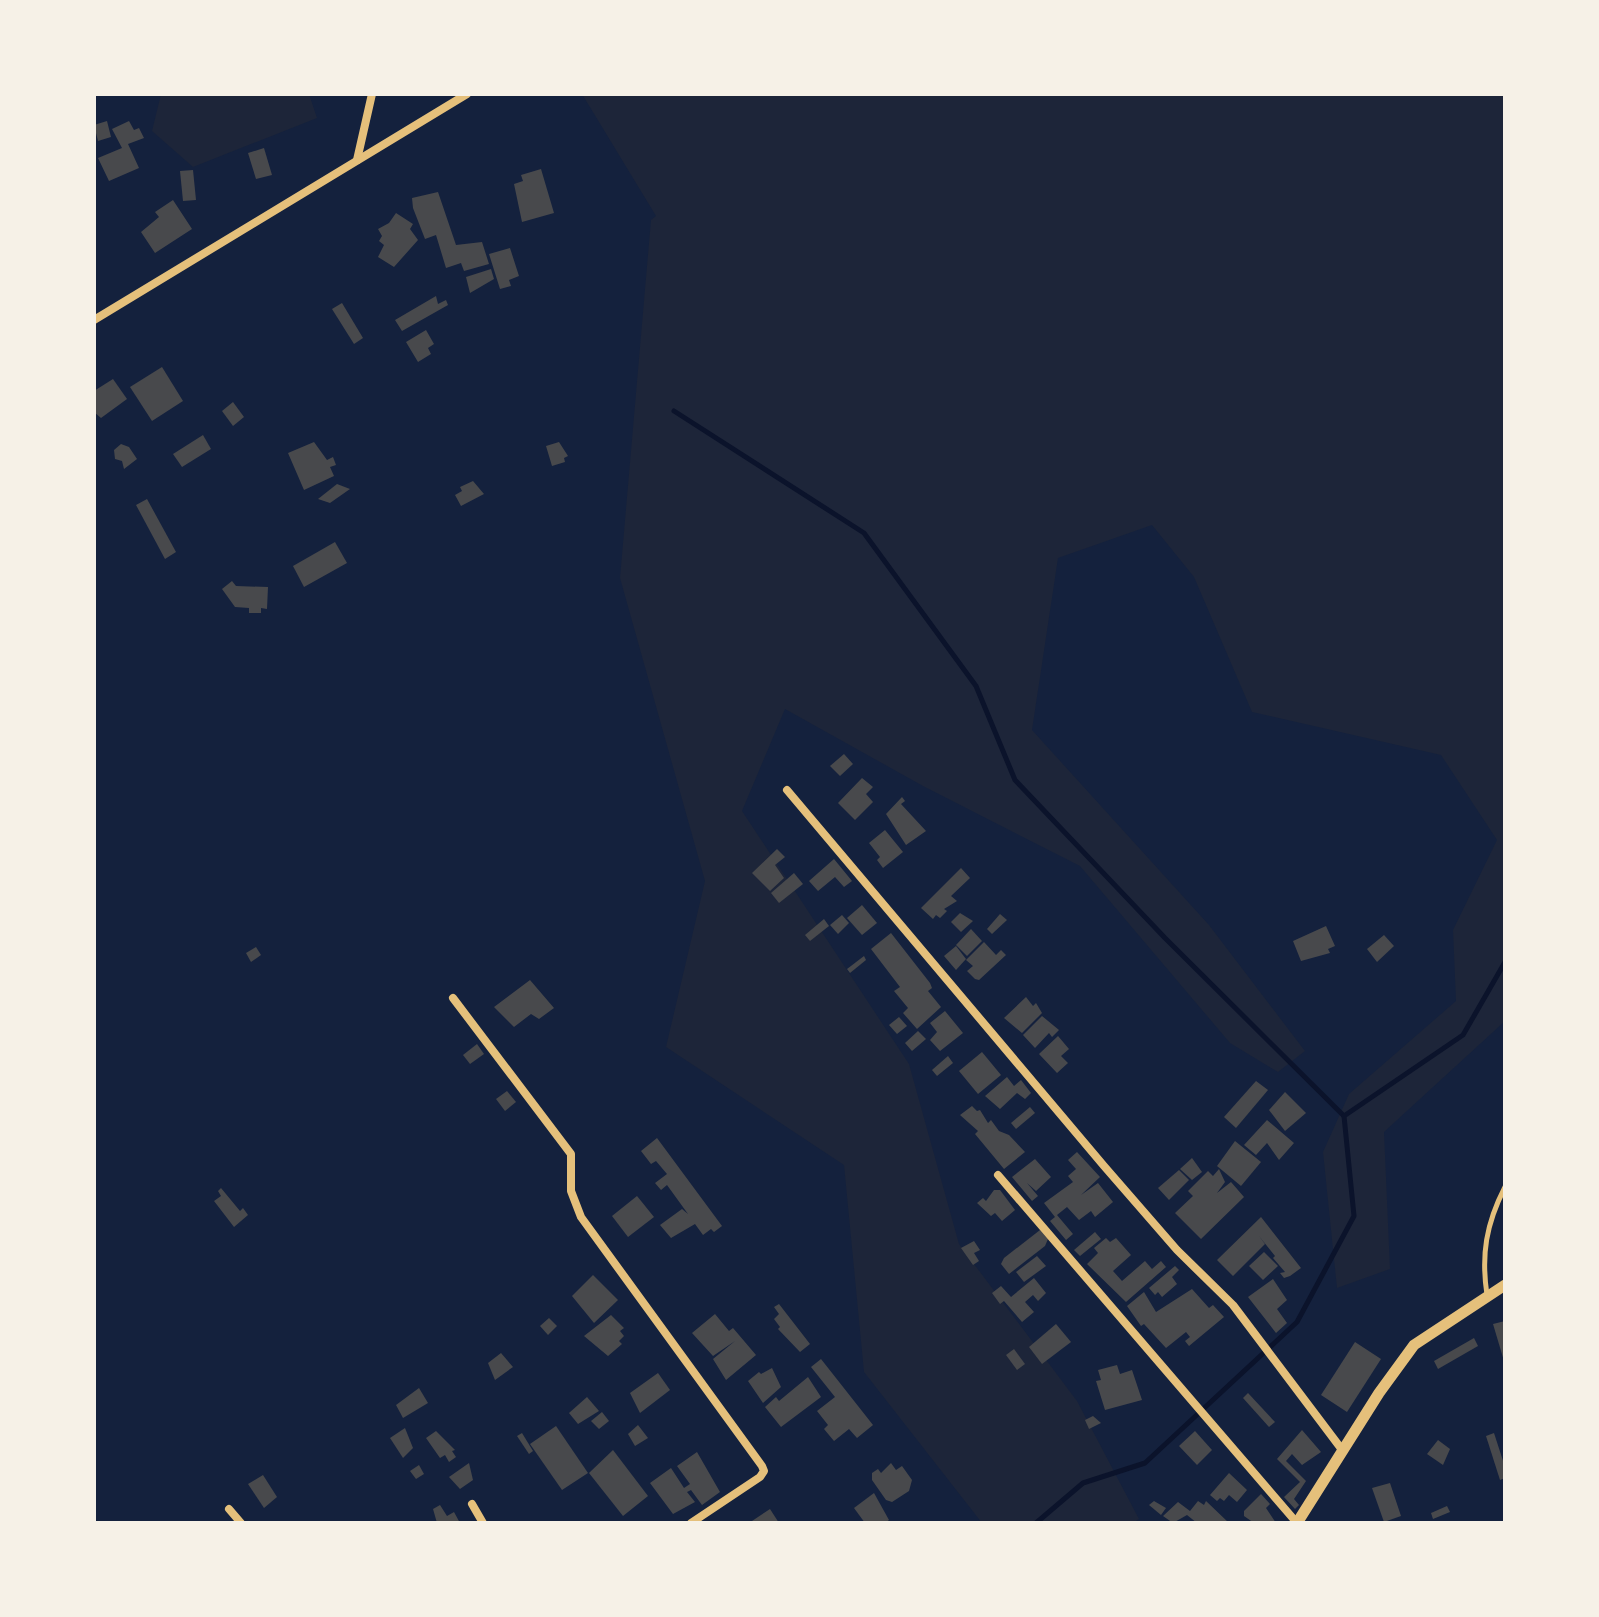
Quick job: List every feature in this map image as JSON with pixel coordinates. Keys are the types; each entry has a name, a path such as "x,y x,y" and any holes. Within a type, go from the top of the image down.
{"street":[{"path":"356,161 372,94"},
{"path":"94,320 467,94"},
{"path":"787,790 1104,1166 1177,1250 1233,1305 1343,1451"},
{"path":"453,998 571,1154 571,1191 581,1217 764,1471 691,1523"},
{"path":"998,1175 1297,1523 1379,1393 1414,1345 1505,1285"},
{"path":"472,1504 483,1523"},
{"path":"229,1509 241,1523"}],"lane":[{"path":"1487,1295 1482,1263 1485,1237 1505,1187"}],"shaded area":[{"path":"161,94 309,94 317,118 193,167 152,131"},
{"path":"582,94 1505,94 1505,1021 1384,1132 1390,1269 1337,1288 1323,1152 1349,1094 1456,1001 1453,930 1497,840 1441,755 1252,712 1194,577 1152,525 1058,558 1032,730 1209,925 1305,1051 1278,1072 1230,1043 1080,866 923,786 785,709 742,811 909,1064 959,1244 1077,1401 1139,1519 1133,1523 982,1523 864,1372 844,1165 666,1047 705,881 620,578 651,220 656,216"}],"building":[{"path":"107,121 111,137 98,141 94,125"},
{"path":"129,121 134,130 139,128 144,138 128,144 139,168 109,181 98,158 122,148 112,129"},
{"path":"264,148 272,175 256,179 248,153"},
{"path":"541,169 554,213 522,222 514,184 523,181 521,175"},
{"path":"193,170 196,200 183,201 180,171"},
{"path":"438,192 456,245 482,242 489,264 464,271 461,263 446,268 436,235 425,239 412,198"},
{"path":"173,200 192,229 155,253 141,232 159,217 155,212"},
{"path":"396,213 413,224 410,229 418,240 394,267 378,257 384,245 379,241 382,236 378,229 389,223"},
{"path":"510,248 519,276 509,280 511,286 500,289 489,254"},
{"path":"491,269 494,279 470,293 466,277"},
{"path":"436,296 438,304 446,300 448,305 402,331 395,320"},
{"path":"342,303 363,338 354,344 332,309"},
{"path":"426,330 434,344 428,348 431,354 418,362 406,342"},
{"path":"162,367 183,401 152,421 130,387"},
{"path":"113,379 127,399 101,418 94,412 94,391"},
{"path":"233,402 244,417 233,426 222,411"},
{"path":"203,435 211,449 182,467 173,454"},
{"path":"314,442 327,460 333,457 336,465 330,467 334,476 304,490 288,453"},
{"path":"559,442 568,456 564,458 565,462 552,466 546,446"},
{"path":"121,444 129,447 137,459 124,469 122,461 115,459 114,450"},
{"path":"473,481 484,494 461,506 455,495 462,491 460,487"},
{"path":"337,484 350,489 330,503 318,499"},
{"path":"147,499 176,552 165,559 136,505"},
{"path":"335,542 347,563 304,587 293,566"},
{"path":"232,581 236,586 268,587 267,609 261,608 261,613 249,613 249,608 235,607 222,589"},
{"path":"844,754 853,764 840,776 830,766"},
{"path":"862,778 873,787 866,794 873,802 855,820 838,803"},
{"path":"902,797 905,801 901,804 926,831 906,845 886,814"},
{"path":"885,830 903,852 883,868 877,860 880,857 869,843"},
{"path":"777,849 785,857 775,865 784,878 770,891 752,873"},
{"path":"834,859 852,881 844,887 835,877 818,891 809,881"},
{"path":"961,868 970,878 951,896 957,901 944,909 947,911 940,918 936,915 933,919 921,908"},
{"path":"794,873 803,884 779,903 771,893"},
{"path":"862,905 877,923 862,935 847,918"},
{"path":"960,913 973,921 961,932 951,922"},
{"path":"1000,914 1007,920 992,934 987,929"},
{"path":"842,915 849,923 838,934 830,925"},
{"path":"824,919 829,926 810,941 805,935"},
{"path":"1326,926 1335,946 1328,949 1330,953 1301,961 1293,941"},
{"path":"971,929 982,941 967,956 956,945"},
{"path":"891,933 930,983 932,988 928,991 941,1007 917,1029 903,1013 908,1008 894,991 900,987 871,949"},
{"path":"1384,935 1394,946 1377,962 1367,949"},
{"path":"984,942 996,955 1001,950 1006,955 979,980 967,971 973,966 966,960"},
{"path":"956,946 966,959 956,970 944,956"},
{"path":"256,947 261,955 251,962 246,953"},
{"path":"864,956 866,960 850,973 847,969"},
{"path":"530,980 554,1008 539,1019 531,1014 514,1027 494,1007"},
{"path":"1026,997 1033,1006 1036,1003 1042,1013 1022,1033 1004,1018"},
{"path":"945,1011 963,1033 940,1051 930,1040 937,1032 930,1023"},
{"path":"1042,1016 1059,1030 1052,1037 1049,1033 1035,1048 1023,1035"},
{"path":"899,1017 907,1026 897,1034 889,1025"},
{"path":"918,1031 926,1039 912,1051 905,1043"},
{"path":"1058,1036 1069,1049 1061,1056 1068,1063 1057,1073 1039,1054"},
{"path":"477,1044 484,1054 470,1064 463,1055"},
{"path":"982,1052 1001,1075 978,1094 959,1071"},
{"path":"948,1056 953,1063 937,1076 932,1070"},
{"path":"1007,1077 1014,1086 1021,1080 1031,1093 1025,1099 1017,1093 1000,1109 985,1096"},
{"path":"1256,1081 1268,1090 1236,1128 1224,1117"},
{"path":"507,1091 516,1102 505,1111 496,1099"},
{"path":"1285,1092 1306,1113 1285,1131 1269,1110"},
{"path":"972,1106 1025,1152 1004,1169 975,1134 978,1131 960,1115"},
{"path":"1030,1107 1035,1113 1016,1129 1011,1123"},
{"path":"1267,1120 1294,1143 1279,1160 1267,1143 1256,1155 1244,1145"},
{"path":"657,1138 722,1226 714,1232 711,1229 703,1235 695,1224 671,1238 660,1225 682,1209 688,1214 667,1185 661,1190 655,1183 667,1174 656,1161 651,1164 641,1151"},
{"path":"1235,1141 1261,1162 1241,1186 1217,1166"},
{"path":"1077,1152 1100,1177 1081,1195 1098,1183 1113,1202 1095,1217 1091,1211 1079,1220 1067,1207 1057,1215 1073,1234 1066,1240 1050,1221 1055,1217 1044,1203 1073,1182 1068,1176 1076,1169 1068,1160"},
{"path":"1192,1158 1202,1172 1192,1180 1180,1169"},
{"path":"1035,1159 1051,1177 1036,1191 1027,1183 1038,1196 1032,1201 1012,1177"},
{"path":"1219,1169 1225,1182 1217,1193 1231,1182 1244,1197 1201,1239 1175,1213 1193,1196 1188,1191 1208,1171 1213,1176"},
{"path":"1179,1170 1189,1180 1169,1200 1158,1188"},
{"path":"221,1188 240,1211 243,1208 248,1215 234,1227 214,1201 221,1196 218,1191"},
{"path":"994,1190 1000,1190 1015,1210 1002,1221 995,1213 991,1216 977,1203 983,1198 986,1201"},
{"path":"637,1196 654,1217 628,1237 612,1216"},
{"path":"1261,1217 1301,1268 1290,1276 1284,1278 1280,1273 1285,1272 1273,1258 1275,1256 1259,1236 1265,1244 1233,1276 1217,1260"},
{"path":"1040,1230 1048,1239 1045,1246 1009,1274 1001,1264 1004,1258"},
{"path":"1095,1232 1101,1239 1080,1256 1074,1250"},
{"path":"1106,1238 1110,1242 1116,1238 1131,1255 1113,1271 1122,1281 1145,1261 1152,1269 1161,1261 1166,1267 1126,1302 1087,1264 1098,1253 1094,1248"},
{"path":"974,1241 980,1250 974,1253 979,1261 973,1265 961,1248"},
{"path":"1264,1252 1278,1266 1263,1280 1249,1266"},
{"path":"1037,1256 1046,1266 1024,1282 1016,1272"},
{"path":"1175,1266 1179,1270 1172,1277 1177,1284 1162,1297 1158,1292 1155,1295 1149,1288"},
{"path":"593,1275 618,1300 594,1323 572,1296"},
{"path":"1034,1278 1046,1293 1038,1301 1033,1295 1025,1302 1034,1312 1022,1322 1004,1301 1000,1304 992,1293 1001,1286 1011,1297"},
{"path":"1273,1279 1287,1300 1277,1309 1287,1323 1276,1333 1248,1297"},
{"path":"1192,1289 1209,1308 1213,1305 1224,1317 1189,1346 1185,1341 1190,1337 1186,1332 1166,1348 1144,1324 1141,1326 1127,1306 1144,1292 1156,1312"},
{"path":"779,1304 810,1344 800,1352 778,1329 780,1327 774,1319 779,1314 774,1307"},
{"path":"715,1314 729,1331 733,1328 756,1355 726,1380 713,1359 735,1341 713,1356 692,1333"},
{"path":"611,1315 624,1328 620,1331 624,1336 619,1341 622,1344 608,1356 584,1336"},
{"path":"549,1318 557,1326 548,1335 540,1326"},
{"path":"1505,1321 1505,1361 1504,1361 1493,1324"},
{"path":"1056,1324 1071,1342 1042,1364 1029,1347"},
{"path":"1474,1338 1478,1346 1438,1369 1434,1361"},
{"path":"1355,1342 1381,1359 1347,1412 1321,1395"},
{"path":"1014,1349 1025,1364 1017,1370 1006,1355"},
{"path":"501,1353 513,1367 495,1380 488,1363"},
{"path":"821,1359 873,1425 857,1438 849,1429 834,1441 824,1429 828,1425 817,1411 835,1397 811,1367"},
{"path":"1117,1365 1120,1374 1132,1370 1142,1400 1105,1410 1096,1381 1101,1380 1098,1370"},
{"path":"772,1368 781,1387 763,1403 748,1381 759,1372 761,1374"},
{"path":"658,1373 670,1390 640,1413 630,1393"},
{"path":"808,1377 821,1397 781,1427 765,1407 776,1397 779,1401"},
{"path":"419,1388 428,1403 403,1418 396,1405"},
{"path":"1248,1393 1275,1422 1269,1427 1243,1398"},
{"path":"587,1397 599,1411 578,1424 569,1413"},
{"path":"602,1412 609,1421 599,1429 591,1421"},
{"path":"1093,1416 1101,1423 1089,1429 1085,1420"},
{"path":"638,1425 648,1438 635,1446 628,1434"},
{"path":"556,1426 588,1473 562,1490 530,1444"},
{"path":"405,1428 413,1448 403,1458 390,1438"},
{"path":"1302,1430 1321,1452 1302,1465 1292,1454 1286,1461 1306,1481 1294,1499 1299,1505 1295,1509 1284,1497 1300,1482 1277,1459"},
{"path":"436,1431 455,1450 452,1451 456,1457 449,1462 445,1455 440,1458 426,1438"},
{"path":"1195,1431 1212,1450 1197,1465 1179,1446"},
{"path":"522,1433 533,1451 529,1454 517,1436"},
{"path":"1494,1433 1505,1467 1505,1478 1500,1480 1486,1436"},
{"path":"1438,1440 1450,1449 1443,1465 1427,1454"},
{"path":"613,1450 648,1496 623,1516 589,1473"},
{"path":"697,1452 720,1492 702,1505 691,1490 687,1492 695,1502 673,1514 650,1483 671,1468 684,1488 690,1484 677,1466"},
{"path":"469,1463 473,1480 460,1489 449,1477"},
{"path":"891,1463 896,1470 902,1466 912,1480 909,1491 892,1502 886,1500 872,1480 872,1473 878,1469 881,1473"},
{"path":"419,1465 424,1474 416,1479 410,1471"},
{"path":"1229,1473 1247,1490 1237,1502 1229,1495 1224,1501 1220,1498 1217,1501 1210,1495"},
{"path":"263,1475 277,1497 264,1508 248,1484"},
{"path":"1390,1483 1401,1516 1384,1522 1372,1488"},
{"path":"874,1493 889,1520 885,1523 865,1523 854,1508"},
{"path":"1261,1494 1270,1504 1266,1508 1276,1523 1254,1523 1244,1516 1244,1511"},
{"path":"1154,1501 1166,1508 1161,1515 1149,1505"},
{"path":"1198,1501 1204,1505 1206,1501 1229,1523 1197,1523 1187,1515 1173,1523 1163,1516 1178,1502 1190,1511"},
{"path":"440,1505 447,1516 454,1512 460,1523 437,1523 433,1509"},
{"path":"1447,1506 1450,1512 1433,1519 1431,1513"},
{"path":"770,1509 779,1523 749,1523"}],"waterway":[{"path":"674,411 864,533 976,686 1015,780 1165,938 1344,1116"},
{"path":"1036,1523 1083,1483 1145,1463 1297,1322 1354,1216 1344,1116 1463,1035 1505,962"}]}
